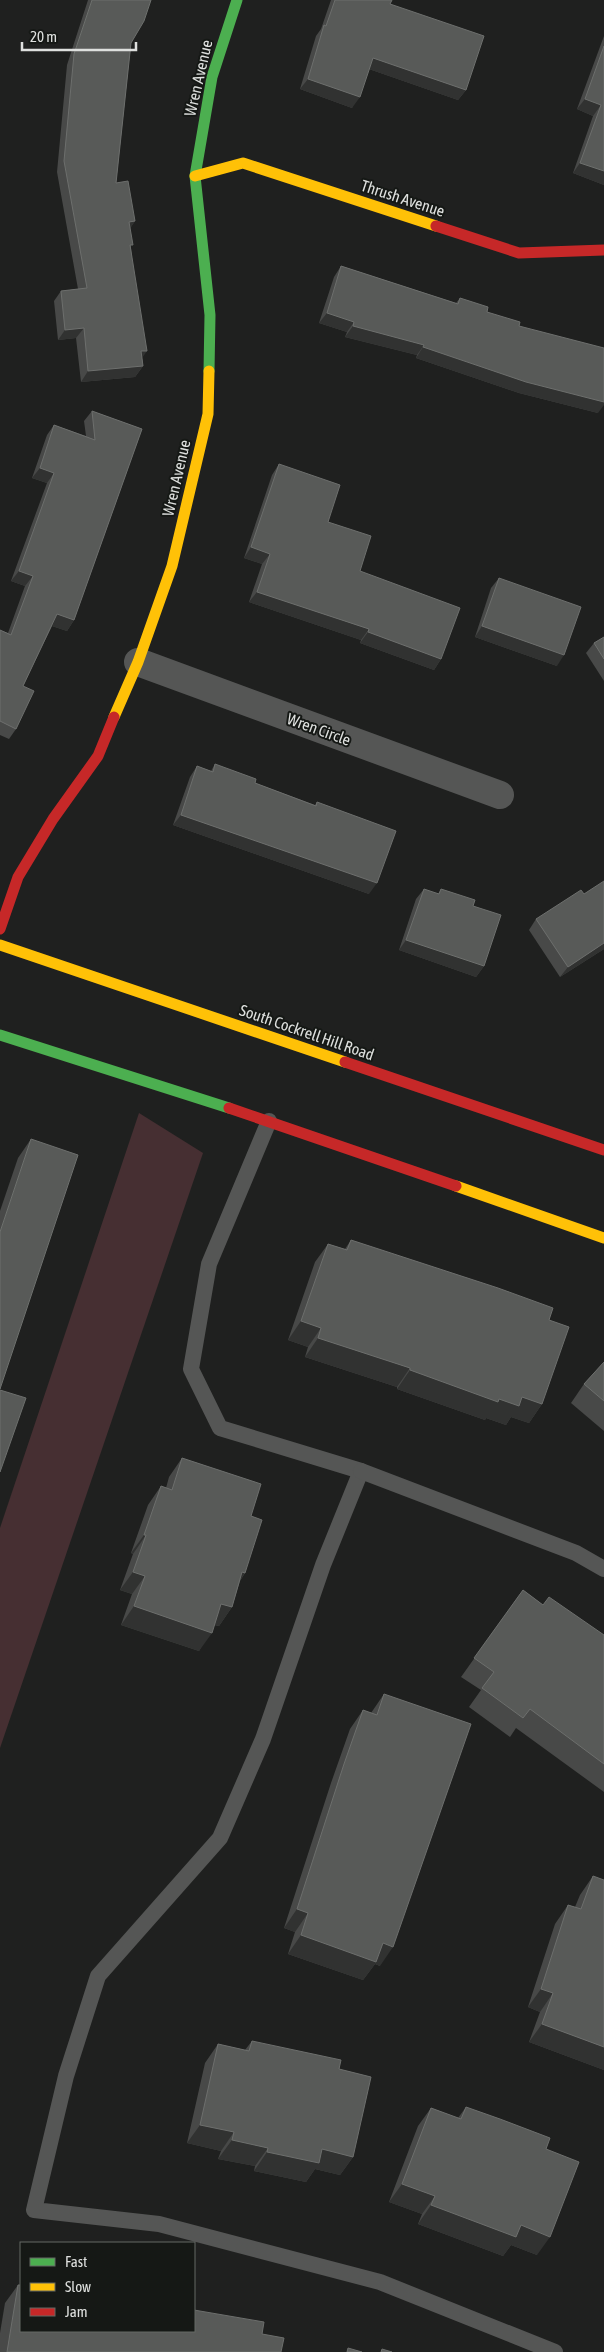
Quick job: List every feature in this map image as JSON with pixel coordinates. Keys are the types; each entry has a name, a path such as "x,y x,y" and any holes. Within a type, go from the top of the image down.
{"street":[{"name":"Wren Avenue","path":"0,929 18,877 52,819 98,756 138,662 172,566 208,414 210,315 195,176 212,77 237,0"},
{"name":"Thrush Avenue","path":"195,176 244,163 519,253 604,250"},
{"name":"Wren Circle","path":"138,662 500,795"},
{"name":"South Cockrell Hill Road","path":"0,945 604,1150"},
{"path":"0,1035 269,1121 604,1238"}],"lane":[{"path":"269,1121 209,1264 190,1369 220,1428 361,1471 576,1553 604,1569"},
{"path":"361,1471 323,1565 263,1739 220,1838 98,1976 66,2076 34,2210 159,2224 380,2282 556,2352"}],"shaded area":[{"path":"139,1113 203,1153 0,1748 0,1528"}],"building":[{"path":"92,0 151,0 144,21 131,43 116,183 128,181 135,221 129,222 133,245 130,245 147,351 141,351 143,366 88,371 84,328 65,330 61,291 87,288 64,161 74,54"},
{"path":"335,0 392,0 390,4 484,36 466,90 373,58 360,97 308,79 324,25 326,26"},
{"path":"604,46 604,171 580,163 601,105 585,99"},
{"path":"341,266 458,304 460,298 488,307 487,312 520,322 519,326 604,348 604,402 526,382 423,347 424,345 353,326 354,322 327,313"},
{"path":"92,411 142,429 74,620 57,614 23,686 34,691 16,729 0,721 0,630 11,635 33,576 19,571 54,473 40,468 54,425 95,440"},
{"path":"279,464 340,485 328,522 371,536 360,571 460,608 441,659 368,632 369,629 257,592 270,554 251,547"},
{"path":"499,578 581,607 564,655 482,626"},
{"path":"604,637 604,659 594,643"},
{"path":"215,764 256,779 255,783 316,806 317,802 396,831 377,883 181,815 197,766 213,772"},
{"path":"604,881 604,943 568,967 536,919 581,890 584,894"},
{"path":"424,889 439,894 441,889 475,900 473,906 501,915 484,966 406,940"},
{"path":"31,1139 78,1155 0,1389 0,1232"},
{"path":"351,1240 553,1308 549,1320 569,1327 542,1404 522,1397 519,1406 499,1399 498,1402 410,1370 410,1368 318,1338 321,1328 301,1321 328,1244 347,1250"},
{"path":"604,1362 604,1401 584,1384"},
{"path":"0,1390 26,1398 0,1472"},
{"path":"182,1458 261,1484 251,1516 262,1520 245,1573 242,1572 232,1607 221,1604 212,1633 134,1606 145,1576 133,1572 146,1535 144,1535 161,1486 172,1490"},
{"path":"523,1590 543,1605 549,1597 604,1635 604,1764 530,1709 523,1718 482,1688 494,1672 474,1658"},
{"path":"384,1694 471,1724 393,1947 383,1943 376,1962 301,1935 308,1913 297,1909 363,1710 377,1715"},
{"path":"593,1876 604,1880 604,2047 542,2024 553,1993 541,1989 568,1905 581,1909"},
{"path":"252,2041 341,2060 339,2069 371,2077 353,2157 322,2149 319,2163 267,2152 268,2148 232,2140 234,2132 200,2125 218,2044 249,2051"},
{"path":"466,2107 550,2138 546,2149 579,2162 550,2237 521,2225 516,2237 431,2205 435,2196 402,2184 431,2108 461,2119"},
{"path":"18,2285 20,2285 20,2332 195,2332 195,2310 264,2322 262,2334 284,2338 281,2352 7,2352"},
{"path":"348,2348 362,2352 347,2352"},
{"path":"382,2349 392,2352 381,2352"}],"traffic: fast":[{"path":"209,371 210,315 195,176 212,77 237,0"},
{"path":"0,1035 229,1108"}],"traffic: slow":[{"path":"195,176 243,163 436,226"},
{"path":"114,717 138,662 172,566 208,414 209,371"},
{"path":"0,945 345,1062"},
{"path":"456,1186 604,1238"}],"traffic: jam":[{"path":"436,226 519,253 604,250"},
{"path":"0,929 18,877 53,819 98,756 114,717"},
{"path":"345,1062 604,1150"},
{"path":"229,1108 456,1186"}]}
